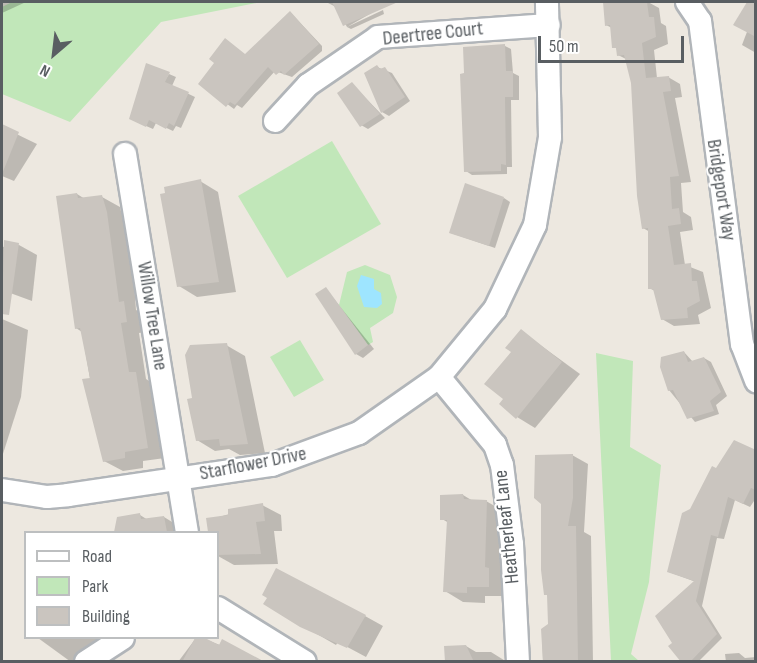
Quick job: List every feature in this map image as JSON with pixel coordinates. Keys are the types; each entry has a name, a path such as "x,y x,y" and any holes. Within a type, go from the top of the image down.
{"street":[{"name":"Starflower Drive","path":"2,490 68,495 272,465 318,451 359,433 439,377 495,309 535,225 550,137 548,2"},
{"name":"Bridgeport Way","path":"687,2 700,21 742,344 756,381"},
{"name":"Deertree Court","path":"275,121 308,85 378,37 549,25"},
{"name":"Willow Tree Lane","path":"125,154 187,531"},
{"name":"Heatherleaf Lane","path":"439,377 495,445 502,465 511,534 518,662"},
{"path":"219,609 306,662"},
{"path":"86,662 121,639"}],"green space":[{"path":"12,2 261,2 161,22 70,122 2,94 2,7"},
{"path":"332,141 381,224 287,278 238,196"},
{"path":"365,265 390,275 397,297 393,313 370,328 373,342 368,345 339,305 347,272"},
{"path":"300,340 324,380 294,397 270,357"},
{"path":"596,353 633,361 630,447 661,465 649,582 631,654 639,661 611,661"}],"water":[{"path":"361,275 374,279 374,289 381,293 382,304 377,308 364,307 357,286"}],"building":[{"path":"332,2 398,2 343,26"},
{"path":"603,2 647,2 649,17 654,17 656,37 642,43 646,78 669,76 671,91 663,92 679,176 670,177 672,209 679,208 681,224 668,226 674,265 691,263 692,281 697,281 700,301 687,308 688,318 661,320 653,289 648,289 648,228 642,229 637,196 631,83 624,55 617,56 616,48 612,48 610,25 605,26"},
{"path":"747,2 756,2 756,37 733,25"},
{"path":"290,11 319,44 284,75 281,71 276,75 268,67 235,105 230,102 226,107 198,84 214,63 209,59 225,38 245,54"},
{"path":"505,44 506,71 513,71 513,97 505,97 506,165 501,164 501,171 464,172 460,74 464,73 463,47"},
{"path":"146,63 170,72 165,82 189,92 174,126 169,123 166,129 149,120 146,127 129,119"},
{"path":"377,65 380,69 385,67 405,97 381,113 364,73"},
{"path":"352,82 380,114 360,127 337,93"},
{"path":"2,124 19,132 2,174"},
{"path":"201,179 219,282 177,287 160,194 165,193 164,187"},
{"path":"465,183 504,197 489,246 449,233"},
{"path":"77,193 78,198 102,195 107,212 119,302 124,301 127,322 121,323 129,372 136,372 148,448 125,452 125,458 103,462 82,379 90,378 80,328 75,329 56,196"},
{"path":"4,240 19,243 9,315 2,314"},
{"path":"326,287 368,345 355,355 315,294"},
{"path":"521,329 562,362 516,419 499,404 503,399 484,384 511,352 505,348"},
{"path":"227,343 248,444 220,446 219,439 196,441 187,399 192,398 185,355 190,345"},
{"path":"684,351 688,362 704,357 721,392 710,401 714,411 687,419 673,390 668,391 660,367 661,357"},
{"path":"734,440 756,450 756,490 751,488 743,504 728,497 718,537 711,535 696,601 717,634 690,662 681,662 668,646 672,643 655,616 694,581 667,572 682,513 690,509 712,466 716,468"},
{"path":"573,454 573,498 568,526 576,526 578,662 543,662 541,629 548,624 547,595 544,595 541,570 541,504 534,498 535,455"},
{"path":"463,494 464,499 487,500 485,567 489,568 489,587 467,587 467,593 443,592 447,520 440,520 440,495"},
{"path":"263,503 265,521 256,522 261,554 219,555 219,531 208,531 206,518 228,515 228,509"},
{"path":"140,513 141,519 164,516 167,531 114,531 117,517"},
{"path":"276,568 366,615 347,648 300,627 263,604 267,598 262,595"},
{"path":"194,639 207,639 219,645 222,639 265,662 182,662"},
{"path":"466,645 474,662 445,662 444,646"}]}
